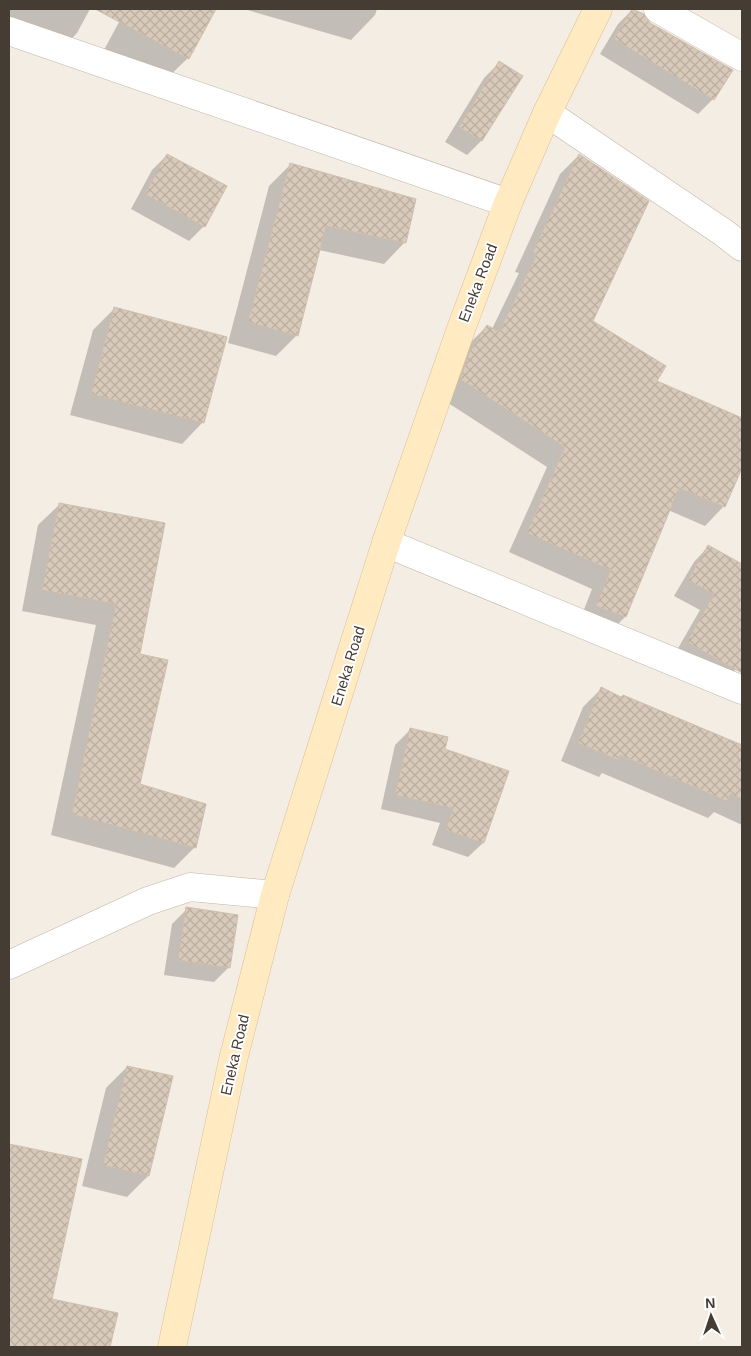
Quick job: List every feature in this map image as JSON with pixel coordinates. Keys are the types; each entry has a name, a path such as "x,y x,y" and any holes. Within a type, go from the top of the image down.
{"main road":[{"name":"Eneka Road","path":"172,1347 233,1060 275,895 386,543 461,329 508,203 547,113 598,9"}],"street":[{"path":"658,9 742,57"},
{"path":"9,31 508,203"},
{"path":"547,113 716,227 742,247"},
{"path":"386,543 742,690"},
{"path":"9,965 148,901 190,888 275,895"}],"building":[{"path":"95,9 216,9 189,59"},
{"path":"632,9 644,14 650,23 733,70 714,100 614,39"},
{"path":"499,61 523,76 482,141 459,127"},
{"path":"167,154 227,186 205,227 145,194"},
{"path":"579,154 649,201 593,321 666,366 657,381 742,418 742,468 725,507 679,488 626,617 596,606 611,570 527,533 565,447 460,379 470,351 487,325 499,332 537,254 533,252"},
{"path":"290,163 416,199 406,243 326,226 298,336 248,322"},
{"path":"114,307 227,337 204,423 91,394"},
{"path":"59,503 165,523 140,654 168,660 140,784 206,804 196,848 72,814 116,604 42,590"},
{"path":"708,545 742,564 742,673 687,642 714,594 688,580"},
{"path":"601,687 621,697 623,695 742,745 742,799 730,794 727,801 620,755 618,760 578,743"},
{"path":"410,728 448,737 445,749 509,771 484,843 446,830 453,808 395,795"},
{"path":"186,907 238,915 230,968 178,960"},
{"path":"127,1066 173,1076 149,1176 103,1165"},
{"path":"9,1144 82,1159 52,1299 118,1313 110,1347 9,1347"}]}
